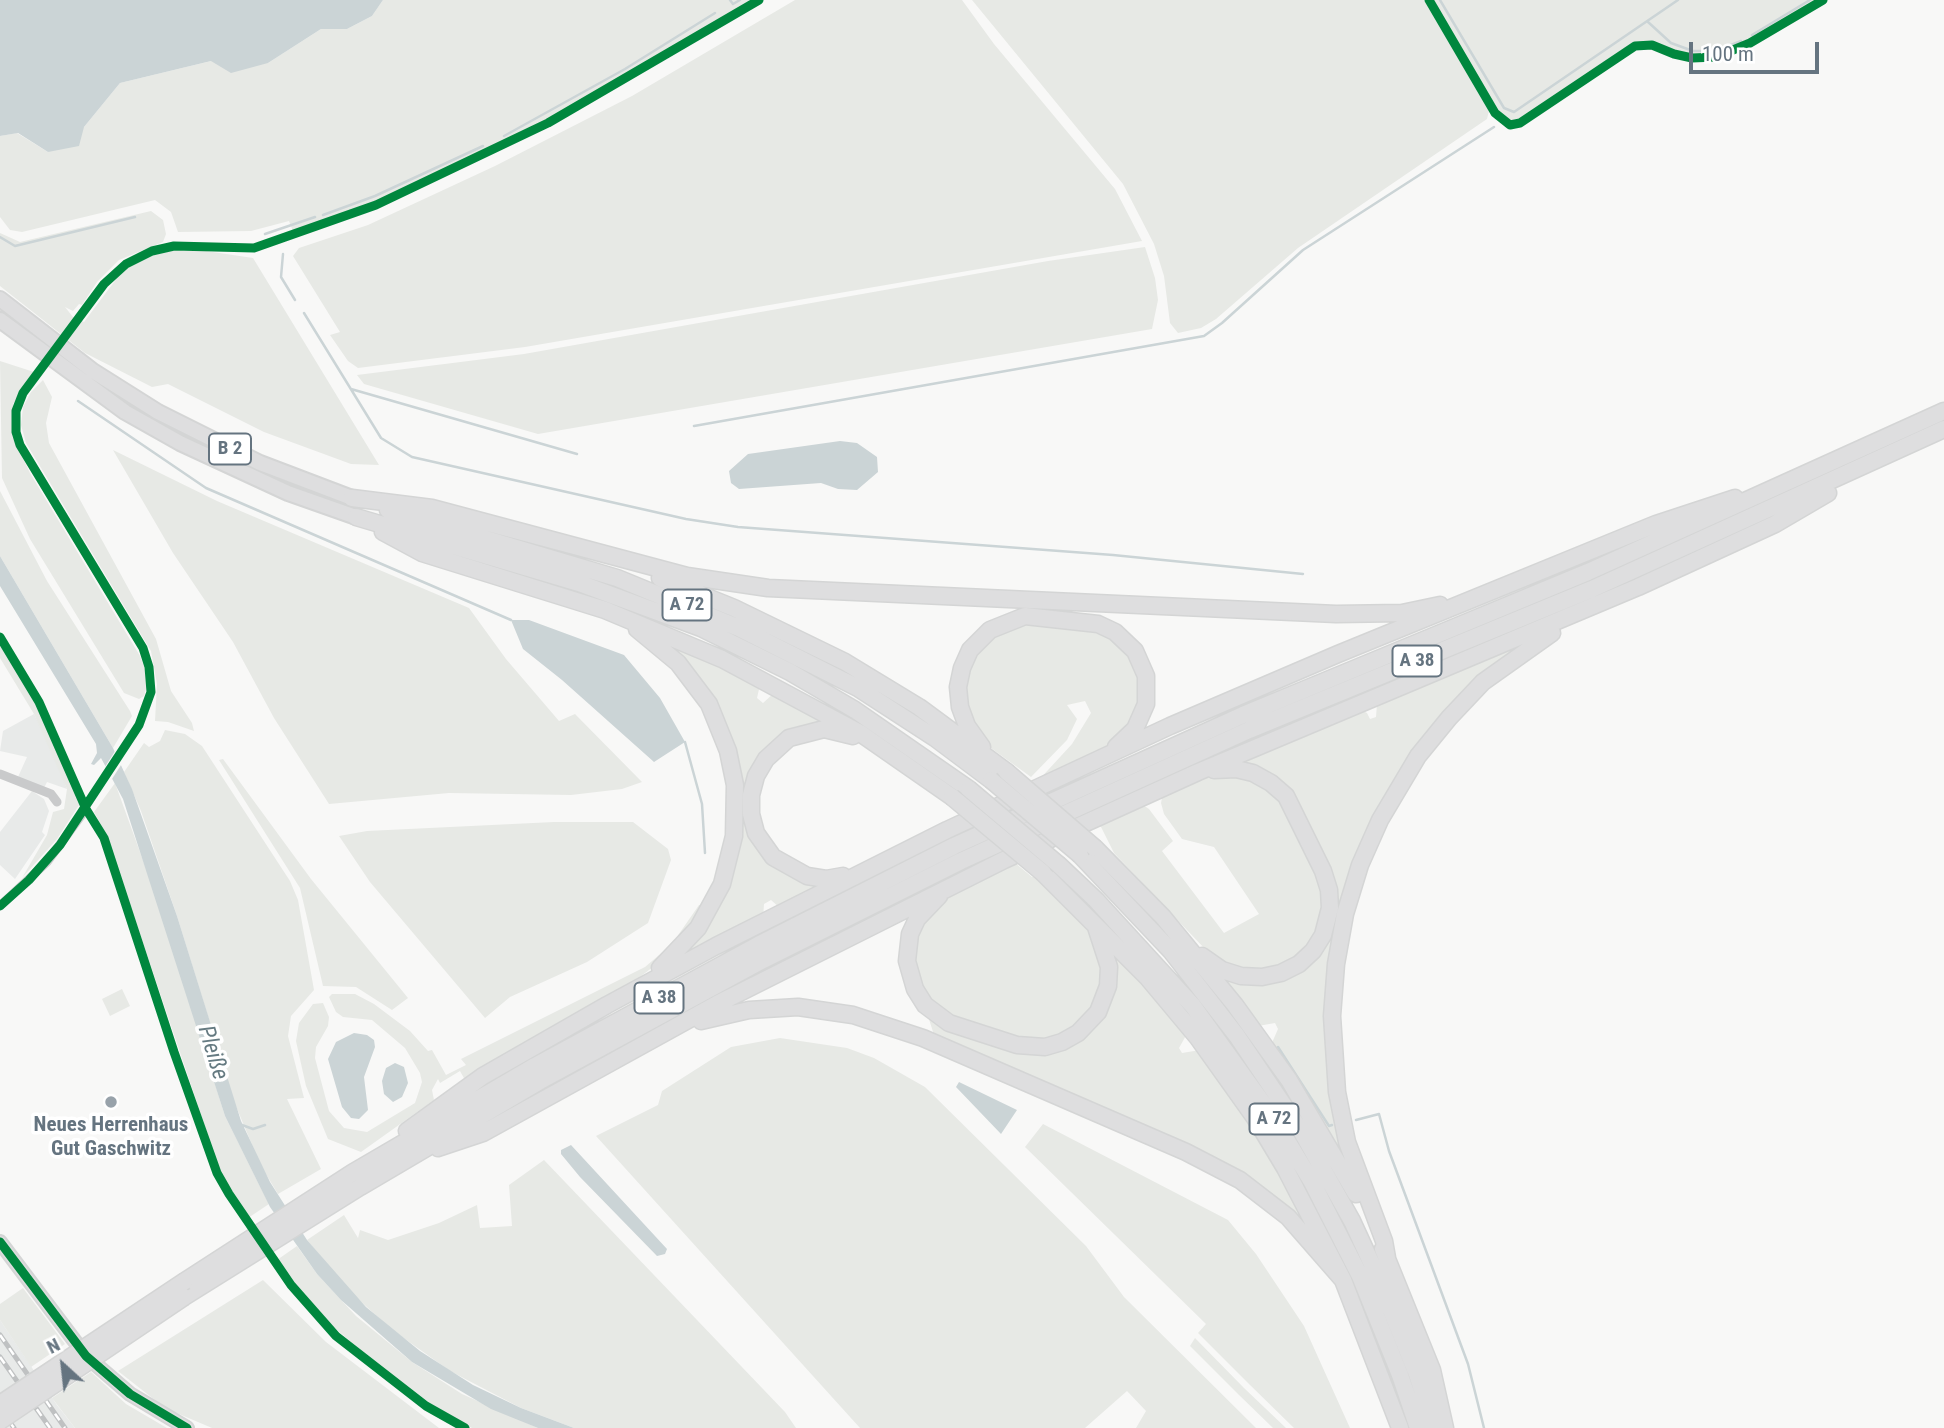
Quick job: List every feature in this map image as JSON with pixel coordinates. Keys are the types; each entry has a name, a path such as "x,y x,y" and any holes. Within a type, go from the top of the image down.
{"highway":[{"name":"B 2","path":"0,299 93,371 158,412 260,463 352,498"},
{"name":"B 2","path":"0,320 67,373 169,437 246,475 356,517"},
{"name":"A 38","path":"0,1421 356,1180 371,1162 652,1001 954,846 1207,731 1513,604 1944,411"},
{"name":"A 38","path":"0,1404 356,1180 413,1156 660,1016 961,861 1213,746 1603,584 1944,429"},
{"path":"413,1156 483,1133 637,1047 955,883 1198,772 1638,587 1775,524 1873,462"},
{"path":"371,1162 458,1092 618,1000 872,867 1083,766 1266,684 1681,514 1730,499 1760,495"},
{"path":"352,498 432,508 687,576 768,589 1336,614 1416,611 1525,579"},
{"name":"A 72","path":"352,498 608,575 721,620 858,688 935,738 1088,852 1171,950 1237,1036 1303,1134 1376,1273 1417,1374 1434,1428"},
{"path":"356,517 422,553 646,625 722,659 828,714 878,745 952,797 1043,873 1094,921 1147,977 1231,1082 1285,1168 1343,1280 1400,1428"},
{"name":"A 72","path":"356,517 579,583 701,628 790,672 844,704 969,789 1059,865 1103,908 1193,1006 1224,1045 1278,1125 1318,1192 1360,1276 1418,1428"},
{"path":"606,555 734,608 845,662 919,707 1007,772 1189,948 1236,1005 1289,1080 1356,1194 1387,1258 1429,1359 1444,1409 1445,1428"},
{"path":"1387,1258 1384,1241 1347,1142 1334,1067 1332,1016 1336,964 1345,914 1360,865 1380,820 1404,777 1465,699 1533,645 1638,587"},
{"path":"564,597 638,630 678,663 699,690 716,719 728,751 735,785 736,820 732,852 711,906 677,953 618,1000"},
{"path":"991,760 963,717 958,697 962,668 976,642 990,630 1016,618 1040,616 1107,628 1129,643 1143,667 1147,695 1140,721 1122,742 1083,766"},
{"path":"872,867 826,879 789,869 773,857 761,842 751,804 753,785 766,759 779,745 798,734 833,730 878,745"},
{"path":"1189,948 1231,974 1272,976 1291,969 1312,951 1323,935 1330,908 1329,890 1323,871 1291,804 1279,789 1263,777 1245,771 1227,768 1198,772"},
{"path":"955,883 929,905 913,926 908,951 911,980 919,997 940,1018 1017,1045 1045,1046 1062,1042 1086,1027 1098,1012 1108,986 1109,967 1094,921"},
{"path":"637,1047 717,1016 765,1008 826,1010 888,1025 1223,1171 1257,1191 1288,1217 1343,1280"}],"main road":[{"path":"0,1242 72,1341 100,1369 130,1394 187,1428"}],"street":[{"path":"0,774 51,794 57,802"},
{"path":"0,906 47,862 86,809"}],"shaded area":[{"path":"383,0 759,0 548,123 376,205 294,234 289,221 251,231 178,232 171,212 155,200 22,232 10,230 0,217 0,136 17,133 48,152 84,127 120,83 211,61 268,63 321,29 347,29 372,16"},
{"path":"795,0 962,0 994,44 1115,189 1142,241 525,347 358,368 348,361 330,335 340,332 293,256 299,248 368,225 495,166 632,96"},
{"path":"972,0 1424,0 1489,111 1487,119 1298,248 1216,319 1201,328 1178,333 1170,323 1164,276 1154,244 1123,184"},
{"path":"1429,0 1823,0 1750,43 1716,57 1692,58 1652,45 1635,46 1520,123 1510,125 1495,113"},
{"path":"151,211 163,220 166,234 163,242 119,260 97,282 82,305 79,304 73,311 65,307 73,317 84,322 117,278 128,268 154,255 172,251 206,251 253,258 379,465 351,464 264,432 168,384 152,387 85,353 0,286 0,233 20,242"},
{"path":"1145,247 1155,278 1158,300 1152,329 538,434 364,384 357,375 524,354 1048,261"},
{"path":"0,361 34,372 13,404 12,436 30,473 140,656 145,669 146,689 144,696 139,699 124,693 30,539 2,478"},
{"path":"43,380 52,397 46,423 49,443 156,639 171,691 192,723 194,731 168,722 155,721 157,684 151,651 26,443 21,425 23,407 31,392"},
{"path":"113,450 217,501 469,608 506,659 559,721 575,714 642,782 622,789 571,795 449,793 329,804 274,718 233,642 173,553"},
{"path":"0,491 47,581 130,711 132,716 113,748 0,556"},
{"path":"1023,622 1095,630 1124,645 1140,674 1138,715 1110,746 1037,782 1072,744 1091,713 1085,701 1067,705 1077,719 1067,740 1031,777 984,743 970,723 964,691 971,658 989,637"},
{"path":"658,634 760,685 757,698 763,703 774,693 839,725 799,729 746,796 778,869 797,879 826,883 780,908 771,900 764,904 763,919 668,969 720,899 736,764"},
{"path":"0,640 47,722 81,802 57,839 22,878 47,835 53,812 64,809 67,789 34,714 0,658"},
{"path":"1523,642 1494,665 1424,740 1334,941 1343,1160 1271,1045 1278,1029 1275,1023 1258,1026 1216,972 1274,979 1331,927 1303,815 1232,762 1358,708 1367,713 1370,719 1376,717 1377,704"},
{"path":"34,714 55,755 67,789 47,782 44,788 18,777 27,757 0,751 3,731"},
{"path":"165,730 185,734 202,746 290,881 298,900 314,990 291,1016 288,1036 304,1098 287,1099 321,1169 278,1194 261,1166 235,1104 177,916 141,811 124,772 144,743 149,747 160,741"},
{"path":"223,759 311,879 408,998 392,1010 356,987 323,986 300,888 219,760"},
{"path":"1222,772 1244,774 1274,790 1298,825 1326,899 1315,941 1292,963 1263,972 1235,968 1205,949 1114,853 1101,827 1091,826 1140,803 1149,809 1173,841 1162,851 1224,933 1259,914 1214,847 1182,839 1164,814 1161,803 1163,793 1202,776"},
{"path":"115,783 157,899 225,1116 269,1204 248,1218 220,1171 107,836 94,812"},
{"path":"32,791 44,799 49,811 42,832 45,835 15,879 0,865 0,832"},
{"path":"554,822 633,822 668,849 671,860 648,923 587,962 510,997 485,1018 370,882 339,836 367,831"},
{"path":"1014,862 1032,877 1037,875 1081,918 1102,951 1101,996 1079,1025 1050,1039 1017,1039 950,1016 928,998 916,975 914,948 920,927 942,898"},
{"path":"699,905 707,905 666,957 632,983 465,1080 460,1071 440,1083 438,1079 432,1090 434,1100 361,1152 328,1139 306,1086 296,1041 299,1023 313,1004 323,1003 329,1017 328,1026 316,1047 315,1058 329,1111 344,1128 367,1132 415,1103 422,1082 420,1073 405,1048 372,1020 343,1017 336,1012 329,997 332,994 355,994 374,1004 410,1031 428,1051 432,1050 446,1075 466,1065 461,1059 645,967 672,944"},
{"path":"1113,952 1188,1032 1179,1048 1182,1053 1200,1050 1240,1104 1311,1229 1274,1195 1225,1164 934,1035 927,1013 1011,1048 1079,1039 1100,1022 1111,1002 1115,963"},
{"path":"122,989 130,1006 110,1016 102,999"},
{"path":"780,1038 847,1048 874,1058 925,1087 1086,1246 1124,1297 1256,1428 1136,1428 1146,1411 1127,1391 1085,1428 860,1428 596,1136 658,1105 662,1091 731,1047"},
{"path":"1043,1124 1228,1220 1256,1254 1304,1326 1350,1428 1294,1428 1249,1384 1198,1333 1206,1324 1025,1147"},
{"path":"544,1160 785,1412 796,1428 574,1428 521,1408 450,1371 391,1329 346,1288 307,1240 344,1215 358,1238 360,1230 388,1240 439,1223 477,1205 480,1228 512,1226 509,1185"},
{"path":"297,1246 317,1274 356,1316 412,1362 462,1394 538,1428 472,1428 428,1403 388,1374 321,1316 277,1260"},
{"path":"263,1280 326,1342 439,1428 212,1428 165,1408 118,1371"},
{"path":"23,1288 65,1344 31,1367 0,1320 0,1304"},
{"path":"0,1320 57,1405 75,1428 0,1428"},
{"path":"1195,1338 1286,1428 1273,1428 1238,1394 1190,1346"},
{"path":"91,1372 126,1404 167,1428 75,1428 52,1398"}],"water":[{"path":"0,0 383,0 372,16 347,29 321,29 268,63 231,73 211,61 120,83 84,127 79,146 48,152 18,133 0,136"},
{"path":"840,441 857,443 877,457 878,472 857,490 838,489 821,483 739,489 731,483 729,471 748,454"},
{"name":"Pleiße","path":"0,556 113,748 132,789 177,916 241,1121 270,1182 307,1240 366,1307 420,1351 473,1385 521,1408 574,1428 538,1428 491,1409 412,1362 341,1300 317,1274 270,1207 225,1116 123,799 101,758 94,765 91,764 97,753 96,744 0,586"},
{"path":"511,620 529,620 624,655 660,698 685,742 654,762 523,649"},
{"path":"354,1033 367,1035 374,1040 375,1047 364,1077 368,1110 359,1119 351,1118 342,1107 328,1059 336,1042"},
{"path":"395,1063 404,1067 408,1083 402,1097 393,1102 384,1094 382,1081 386,1068"},
{"path":"959,1082 1017,1110 1001,1134 956,1087"},
{"path":"571,1145 667,1249 665,1254 657,1256 580,1177 561,1154 561,1150"}],"pier":[{"path":"117,748 123,762 110,782 103,770"}],"waterway":[{"path":"730,0 733,4 740,0"},
{"path":"1440,0 1504,108 1514,112 1678,0"},
{"path":"1752,35 1810,0"},
{"path":"504,136 625,69 715,13"},
{"path":"1648,22 1671,43 1693,51 1716,51 1741,41"},
{"path":"694,426 1204,336 1303,250 1494,127"},
{"path":"323,215 375,196 483,146"},
{"path":"0,237 15,246 135,217"},
{"path":"265,234 315,217"},
{"path":"283,254 281,277 295,300"},
{"path":"304,313 381,438 412,457 686,519 738,527 1113,555 1303,574"},
{"path":"351,389 577,454"},
{"path":"78,401 206,488 511,620"},
{"path":"685,742 702,804 705,853"},
{"path":"1278,1047 1329,1126 1332,1125"},
{"path":"1356,1120 1379,1114 1389,1151 1468,1364 1484,1428"},
{"path":"242,1125 253,1129 265,1125"}],"railway":[{"path":"0,1335 65,1428"},
{"path":"0,1357 50,1428"},
{"path":"0,1408 14,1428"}],"cycle path":[{"path":"0,906 29,880 60,845 139,725 151,692 149,667 143,648 20,445 16,432 16,411 23,393 104,284 126,264 152,251 174,246 254,248 376,205 548,123 759,0"},
{"path":"1429,0 1495,113 1510,125 1520,123 1635,46 1652,45 1692,58 1716,57 1750,43 1823,0"},
{"path":"0,637 39,702 86,809 104,838 174,1052 217,1173 229,1194 291,1285 336,1336 426,1406 465,1428"},
{"path":"0,1242 86,1356 130,1394 187,1428"}],"place":[{"name":"Neues Herrenhaus Gut Gaschwitz","path":"111,1102"}]}
